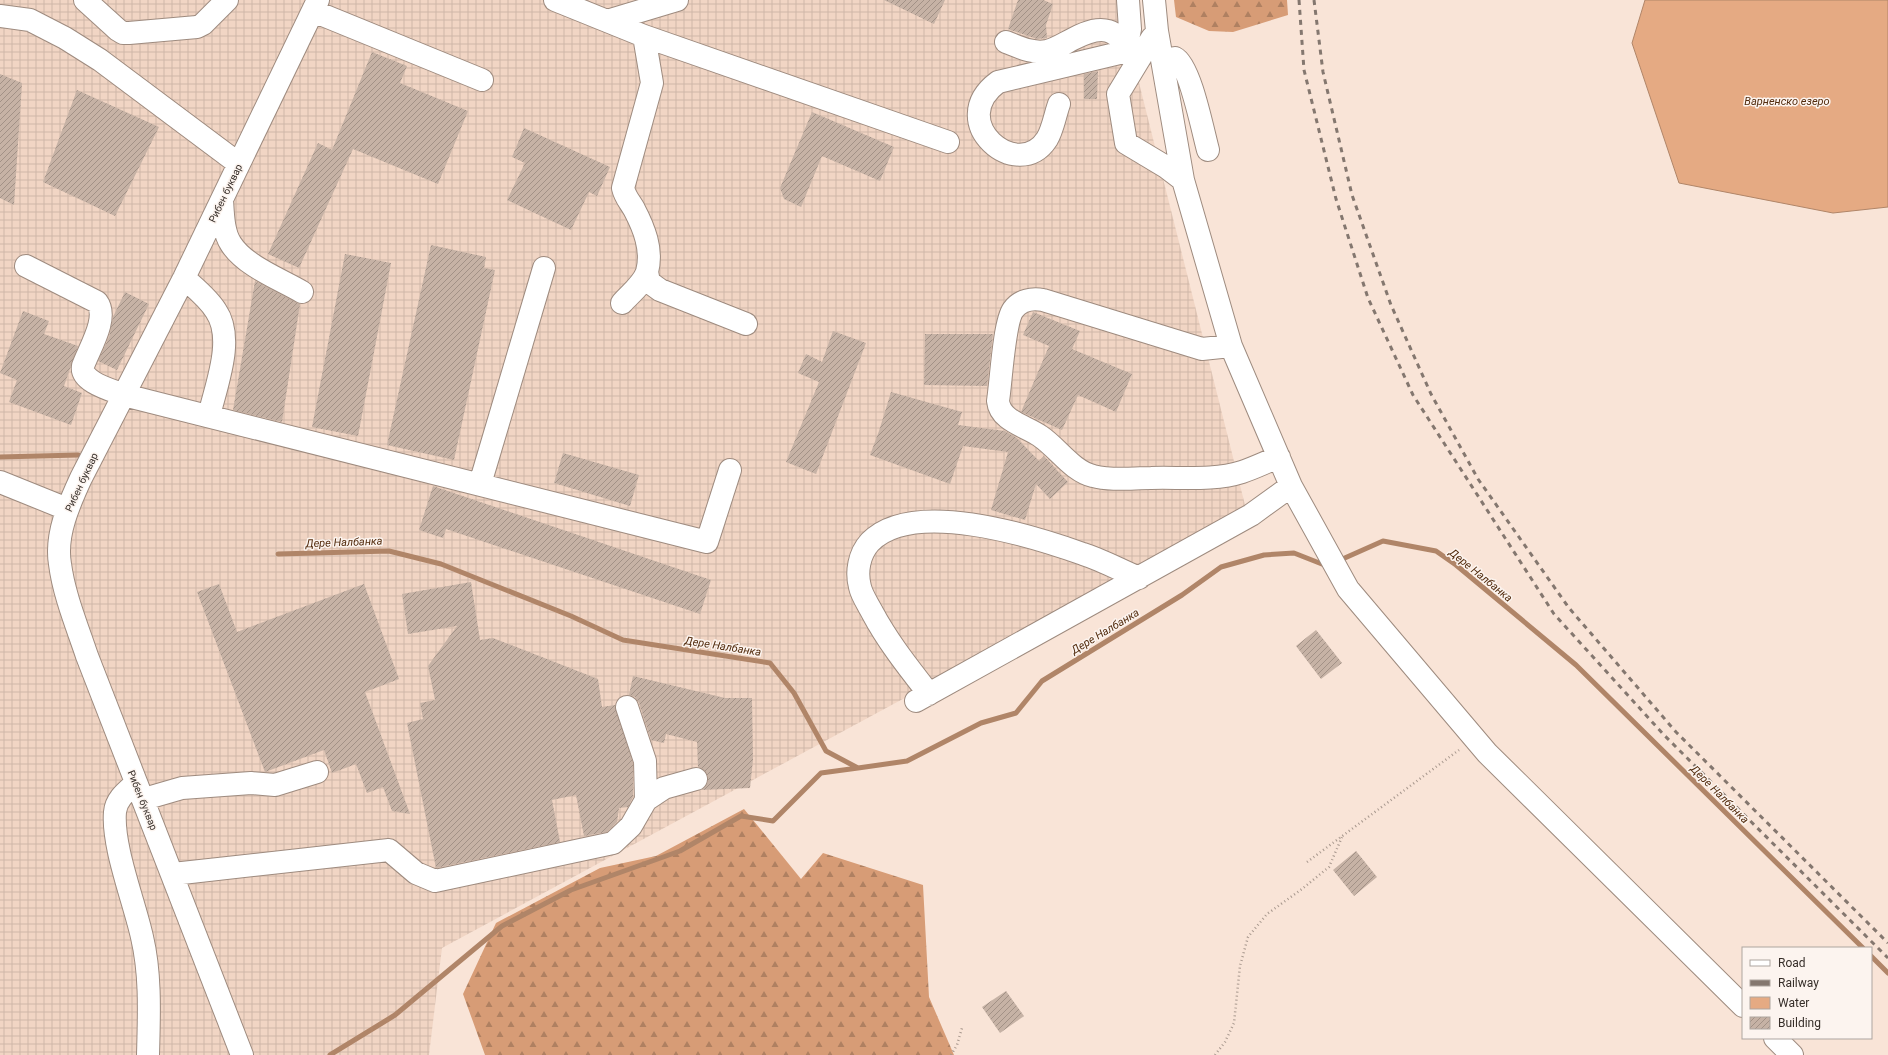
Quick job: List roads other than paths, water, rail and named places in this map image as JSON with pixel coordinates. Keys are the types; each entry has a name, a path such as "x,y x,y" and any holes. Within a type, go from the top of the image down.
{"street":[{"path":"85,0 118,30 123,33 130,33 197,27 203,24 227,0"},
{"path":"554,0 644,36 948,142"},
{"path":"607,21 677,0"},
{"path":"1128,0 1133,50 1118,94 1126,143 1166,166 1183,180"},
{"path":"1154,0 1157,31 1183,180 1231,346 1291,486 1348,589 1493,758 1742,1005"},
{"path":"315,6 482,80"},
{"name":"Рибен буквар","path":"242,1055 173,874 87,656 69,603 59,563 61,535 67,509 80,478 184,278 315,6"},
{"path":"0,16 30,20 65,38 100,60 239,164"},
{"path":"1006,42 1030,51 1047,51 1096,29 1106,30 1133,50"},
{"path":"1059,104 1047,138 1035,149 1021,154 1010,154 991,144 982,133 979,120 979,108 984,97 998,82 1133,50 1157,31"},
{"path":"644,36 652,82 623,188 624,195 634,208 645,232 649,250 647,272 649,282 660,290 746,324"},
{"path":"1163,60 1175,58 1182,64 1190,83 1208,150"},
{"path":"222,200 224,226 230,244 243,259 302,292"},
{"path":"26,266 97,302 100,306 102,316 83,366 83,373 87,379 124,395 707,542 730,470"},
{"path":"480,484 544,268"},
{"path":"622,303 637,287 647,272"},
{"path":"184,278 209,301 217,313 224,329 225,349 209,416"},
{"path":"1231,346 1202,349 1043,300 1028,300 1020,304 1010,316 998,401 999,409 1003,415 1040,436 1058,450 1077,469 1092,476 1111,479 1217,477 1241,472 1278,457"},
{"path":"0,482 67,509"},
{"path":"1139,578 1084,554 1008,530 939,521 888,529 876,536 862,554 858,577 860,588 885,637 923,698 1139,578 1251,515 1291,486"},
{"path":"627,707 645,761 646,800"},
{"path":"148,1055 150,1001 143,938 115,832 115,810 122,795 140,791 251,783 275,785 317,772"},
{"path":"173,874 388,850 416,873 434,881 613,843 631,826 646,800 664,788 696,780"},
{"path":"1776,1039 1792,1055"}],"water":[{"name":"Варненско езеро","path":"1645,0 1888,0 1888,207 1833,213 1679,183 1632,43"}],"waterway":[{"path":"0,457 78,455"},
{"name":"Дере Налбанка","path":"1338,561 1383,541 1436,551 1456,565 1576,665 1862,947"},
{"name":"Дере Налбанка","path":"278,554 389,551 441,564 571,616 623,640 770,663 794,693 826,751 858,768 907,761 981,723 1016,713 1042,681 1182,595 1221,567 1264,555 1294,553 1327,566"},
{"path":"330,1055 395,1015 502,926 571,890 680,851 741,816 773,821 821,773 858,768"},
{"name":"Дере Налбанка","path":"1872,957 1888,973"}],"railway":[{"path":"1299,0 1304,70 1336,199 1368,298 1413,395 1554,614 1664,735 1888,958"},
{"path":"1314,0 1323,72 1352,195 1391,305 1431,394 1478,479 1569,608 1676,732 1888,943"}]}
